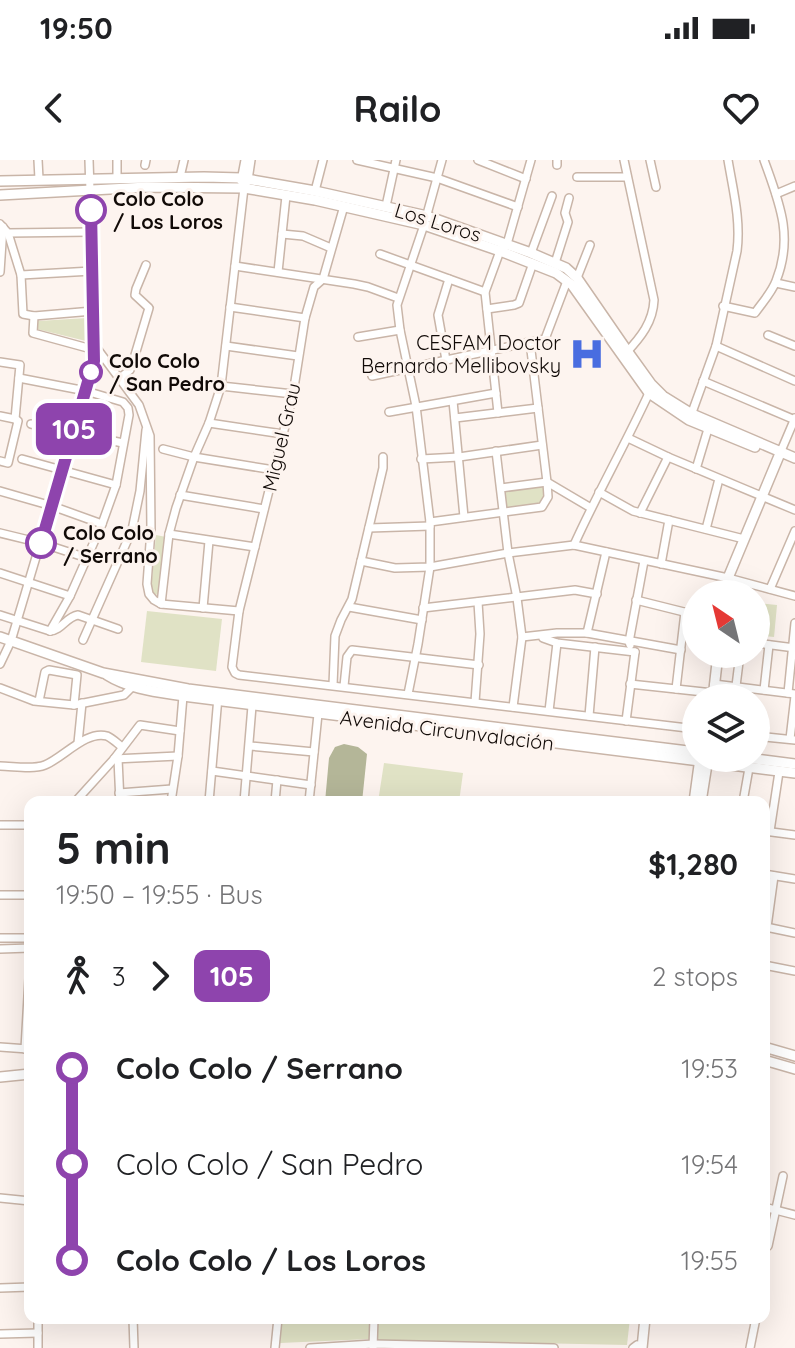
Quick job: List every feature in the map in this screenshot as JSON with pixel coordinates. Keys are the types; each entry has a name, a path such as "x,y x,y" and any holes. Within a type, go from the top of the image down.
{"main road":[{"name":"Los Loros","path":"0,195 117,179 180,177 315,191 386,206 566,268 649,393 708,429 780,454"},
{"name":"Los Loros","path":"0,181 39,179 91,184 189,186 244,182 286,196 426,221"},
{"name":"Los Loros","path":"532,258 572,279"},
{"name":"Los Loros","path":"625,354 657,390 690,417 795,461"},
{"path":"728,578 780,454"},
{"name":"Avenida Circunvalación","path":"0,637 103,673 252,706 682,757"},
{"name":"Avenida Circunvalación","path":"103,673 133,686 183,696 218,697 682,756"},
{"name":"Avenida Circunvalación","path":"770,763 795,764"},
{"name":"Avenida Circunvalación","path":"770,769 795,773"},
{"path":"695,796 700,772"},
{"path":"701,796 702,772"},
{"path":"770,1049 795,1056"},
{"path":"770,1062 794,1069"},
{"path":"0,1080 24,1077"},
{"path":"637,1347 639,1324"},
{"path":"637,1347 643,1324"}],"street":[{"path":"38,160 39,179"},
{"path":"0,664 11,641 93,366 89,160"},
{"path":"117,160 117,179"},
{"path":"180,177 184,160"},
{"path":"161,604 169,534 180,495 221,386 245,160"},
{"path":"244,182 251,160"},
{"path":"315,191 323,160"},
{"path":"357,160 395,164 518,207"},
{"path":"408,694 430,567 430,524 416,406 397,305 426,221 442,160"},
{"path":"478,160 526,179"},
{"path":"624,160 654,300 654,313 648,327 625,354"},
{"path":"650,160 656,187"},
{"path":"690,417 716,346 739,236 728,160"},
{"path":"498,413 485,292 504,248 530,161"},
{"path":"723,306 755,313 776,283 783,252 784,224 766,161"},
{"path":"386,206 395,164"},
{"path":"577,177 627,177"},
{"path":"776,194 795,186"},
{"path":"278,272 286,196"},
{"path":"487,309 519,303 552,196"},
{"path":"555,263 568,222 565,213 569,198"},
{"name":"Miguel Grau","path":"333,685 235,673 232,667 239,611 293,394 305,318 314,287 323,279 344,206"},
{"path":"784,224 795,223"},
{"path":"4,228 91,232"},
{"path":"0,272 4,228"},
{"path":"4,228 21,275 23,314 34,316 93,311"},
{"path":"282,234 303,236 331,248"},
{"path":"372,376 545,339 590,245"},
{"path":"783,252 795,255"},
{"path":"380,254 485,292"},
{"path":"120,378 130,370 149,308 135,295 146,265"},
{"path":"235,266 368,287 398,298"},
{"path":"21,275 92,271"},
{"path":"446,360 438,315 449,279"},
{"path":"776,283 795,287"},
{"path":"230,307 305,318"},
{"path":"34,316 33,333 95,348 139,405 150,436 149,594 161,604 239,611"},
{"path":"358,337 400,330"},
{"path":"768,335 795,346"},
{"path":"369,528 430,524 542,507 548,497 547,482 530,342"},
{"path":"226,346 298,356"},
{"path":"716,346 795,381"},
{"path":"0,362 20,365 16,420 8,463 0,461"},
{"path":"93,366 108,362"},
{"path":"19,378 123,402 129,415 116,485 102,524 70,596 50,631"},
{"path":"703,381 795,419 780,454"},
{"path":"221,386 293,394"},
{"path":"389,412 496,393"},
{"path":"574,545 649,393"},
{"path":"453,401 464,517"},
{"path":"455,418 538,408"},
{"path":"0,416 16,420"},
{"path":"209,423 283,434"},
{"path":"31,424 123,443"},
{"path":"83,640 132,530 140,491 146,425"},
{"path":"696,469 708,429"},
{"path":"628,438 795,510"},
{"path":"421,459 542,445"},
{"path":"163,449 274,470"},
{"path":"496,451 522,637 513,707"},
{"path":"383,457 352,599 335,636 333,685 682,727"},
{"path":"640,513 668,457"},
{"path":"22,459 116,485"},
{"path":"706,529 719,479"},
{"path":"501,488 547,482 591,508"},
{"path":"0,492 102,524"},
{"path":"599,492 633,511 744,539"},
{"path":"180,495 264,509"},
{"path":"661,564 669,520"},
{"path":"795,531 770,589 795,596"},
{"path":"0,533 87,558"},
{"path":"169,534 255,547"},
{"path":"203,608 209,541"},
{"path":"361,561 395,568 430,567 574,545 736,580"},
{"path":"589,716 593,647 590,633 606,552"},
{"path":"626,721 635,652 629,642 644,561"},
{"path":"0,573 70,596"},
{"path":"423,608 575,590 597,594"},
{"path":"636,600 682,611"},
{"path":"475,702 480,634 478,602"},
{"path":"349,607 422,620"},
{"path":"0,615 50,631 78,615 118,629"},
{"path":"770,738 792,740 795,623"},
{"path":"522,637 590,633 681,650"},
{"path":"539,636 557,643 635,652"},
{"path":"676,689 682,640"},
{"path":"549,711 557,643"},
{"path":"770,645 794,648"},
{"path":"344,686 347,657 352,650 479,665"},
{"path":"39,701 47,670 77,675 78,743"},
{"path":"630,684 682,689"},
{"path":"0,688 39,701 78,704 124,695 133,686"},
{"path":"770,691 793,694"},
{"path":"171,796 183,696"},
{"path":"210,796 218,697"},
{"path":"245,796 252,706"},
{"path":"310,796 318,714"},
{"path":"81,796 116,759 140,725 180,731"},
{"path":"0,766 42,766 90,737 105,736 122,747"},
{"path":"250,746 314,752"},
{"path":"116,759 178,756"},
{"path":"116,759 120,796"},
{"path":"212,771 311,785"},
{"path":"744,796 747,772"},
{"path":"770,802 779,772"},
{"path":"276,796 277,780"},
{"path":"126,796 172,789"},
{"path":"0,825 24,825"},
{"path":"770,831 795,835"},
{"path":"770,875 795,879"},
{"path":"770,902 774,876"},
{"path":"0,895 24,895"},
{"path":"770,928 795,933"},
{"path":"0,938 24,938"},
{"path":"0,949 24,948"},
{"path":"770,966 795,971"},
{"path":"0,1047 24,1049"},
{"path":"794,1069 795,1056"},
{"path":"770,1236 783,1176"},
{"path":"0,1198 24,1200"},
{"path":"770,1209 795,1215"},
{"path":"0,1288 24,1287"},
{"path":"38,1324 38,1348"},
{"path":"133,1324 134,1348"},
{"path":"275,1348 277,1324"},
{"path":"373,1346 374,1324"},
{"path":"750,1348 755,1324"},
{"path":"0,1334 38,1333"},
{"path":"310,1348 554,1348"}],"green space":[{"path":"87,318 86,341 37,329 38,321"},
{"path":"544,484 545,497 541,504 505,508 503,489"},
{"path":"156,535 166,537 158,595 151,590"},
{"path":"770,604 777,605 774,637 770,637"},
{"path":"147,611 222,619 216,671 141,662"},
{"path":"344,744 358,747 367,754 363,796 326,796 329,758 335,747"},
{"path":"384,763 463,773 460,796 379,796"},
{"path":"281,1324 370,1324 370,1339 280,1343"},
{"path":"378,1324 629,1324 627,1345 378,1340"}],"bus line":[{"name":"105","path":"41,543 94,361 91,210"}],"place":[{"name":"Colo Colo / Los Loros","path":"91,210"},
{"name":"CESFAM Doctor Bernardo Mellibovsky","path":"587,354"},
{"name":"Colo Colo / San Pedro","path":"91,372"},
{"name":"Colo Colo / Serrano","path":"41,543"}]}
